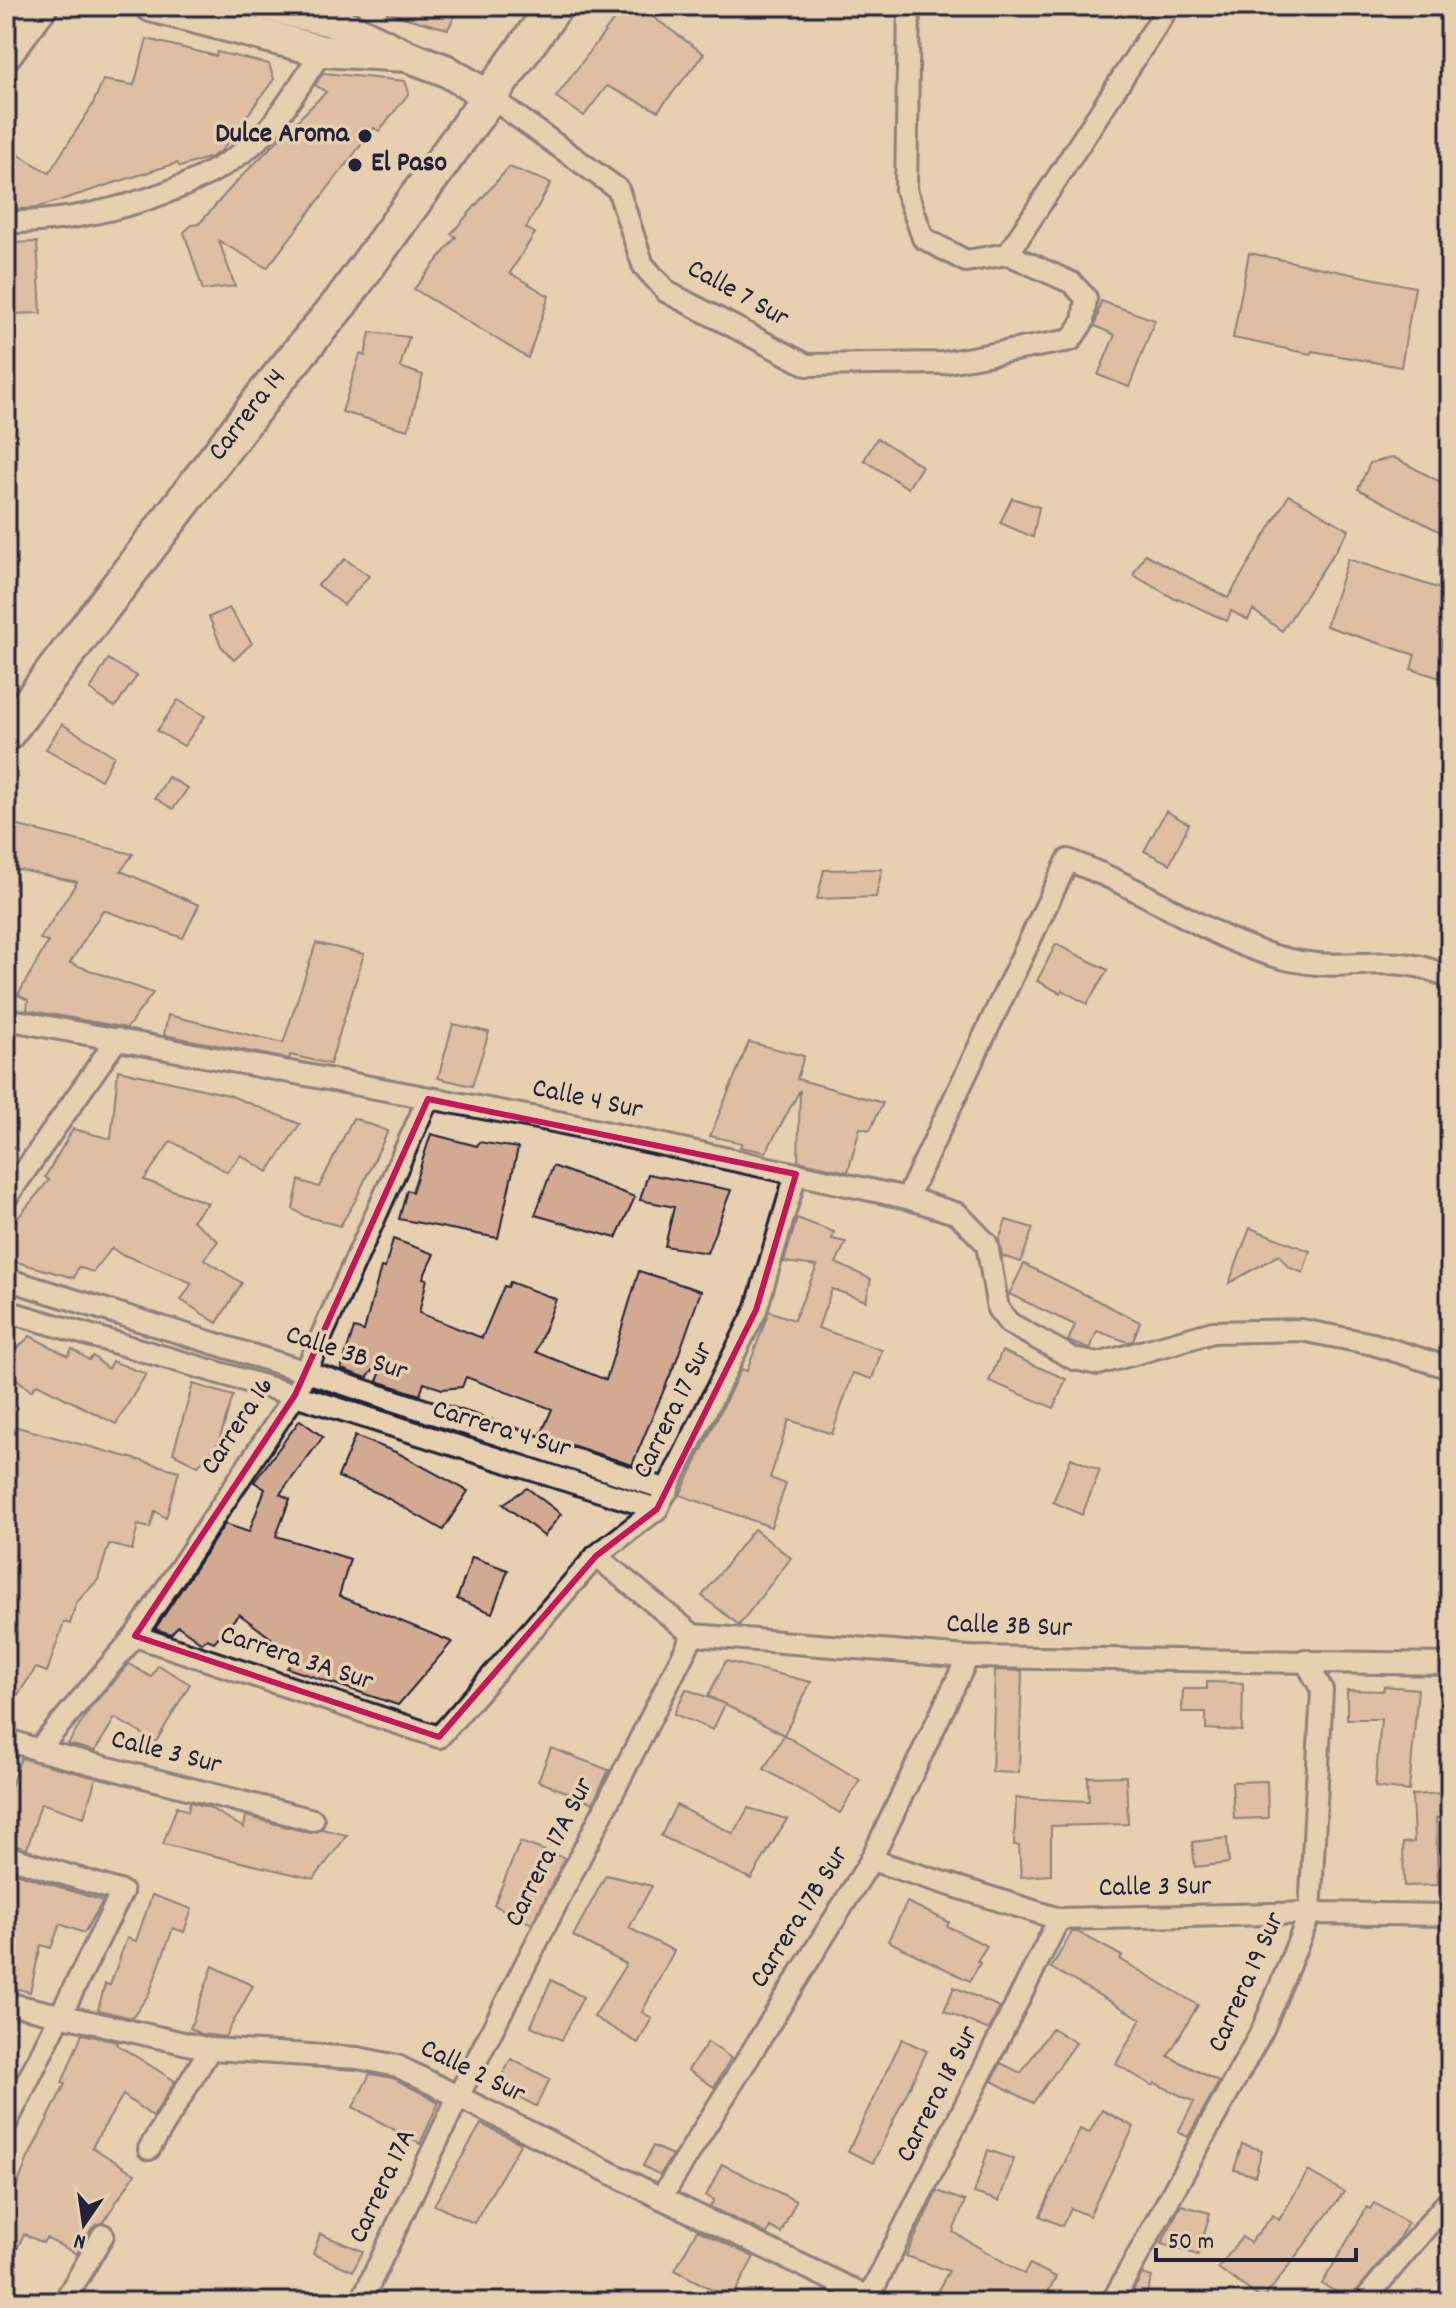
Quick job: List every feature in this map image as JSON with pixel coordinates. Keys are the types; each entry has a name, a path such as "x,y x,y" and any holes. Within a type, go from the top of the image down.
{"main road":[{"path":"6,54 42,6"},
{"path":"151,6 322,51 407,56"},
{"path":"267,6 339,23 407,56 445,70 490,97"},
{"name":"Carrera 14","path":"6,734 266,393 341,302 555,6"}],"street":[{"path":"909,6 906,190 923,238 966,261 1008,254 1169,6"},
{"path":"6,222 38,223 89,216 221,169 269,128 322,51"},
{"name":"Calle 7 Sur","path":"490,97 618,189 643,265 667,292 807,365 942,363 1071,340 1083,322 1086,298 1072,283 1008,254"},
{"path":"907,1198 1068,860 1118,881 1233,942 1279,958 1319,964 1402,962 1450,979"},
{"name":"Calle 4 Sur","path":"6,1019 558,1122 907,1198 958,1214 987,1244 998,1309 1009,1323 1074,1359 1098,1364 1213,1332 1301,1330 1373,1344 1450,1368"},
{"path":"6,1198 117,1039"},
{"name":"Carrera 16","path":"38,1750 135,1636 295,1395 428,1099"},
{"name":"Carrera 17 Sur","path":"439,1737 596,1556 657,1509 756,1310 796,1174"},
{"name":"Calle 3B Sur","path":"6,1279 307,1372 668,1490"},
{"name":"Carrera 4 Sur","path":"6,1311 295,1395 657,1509"},
{"path":"596,1556 693,1635"},
{"name":"Calle 3B Sur","path":"693,1635 968,1657 1450,1664"},
{"name":"Carrera 17A Sur","path":"458,2097 693,1635"},
{"name":"Carrera 3A Sur","path":"135,1636 439,1737"},
{"name":"Carrera 17B Sur","path":"661,2198 871,1860 968,1657"},
{"name":"Carrera 19 Sur","path":"1112,2302 1263,2029 1310,1913 1322,1690 1305,1660"},
{"name":"Calle 3 Sur","path":"6,1739 38,1750 313,1820"},
{"path":"6,1856 122,1892 6,2124"},
{"name":"Calle 3 Sur","path":"871,1860 1059,1919 1310,1913 1450,1915"},
{"name":"Carrera 18 Sur","path":"874,2300 1059,1919"},
{"name":"Calle 2 Sur","path":"6,2003 210,2049 358,2058 397,2066 874,2300"},
{"path":"149,2149 210,2049"},
{"name":"Carrera 17A","path":"361,2302 458,2097"},
{"path":"1363,2302 1450,2199"},
{"path":"64,2302 103,2235"}],"highlighted area":[{"path":"428,1099 796,1174 756,1310 657,1509 596,1556 439,1737 135,1636 295,1395"}],"building":[{"path":"388,6 460,6 448,29 387,13"},
{"path":"624,6 638,6 704,54 658,111 607,86 584,116 556,97"},
{"path":"147,39 216,56 217,52 269,64 274,79 222,150 211,157 180,167 177,163 36,208 19,209 6,199 6,147 49,173 92,106 103,80 134,85"},
{"path":"323,73 405,81 409,93 379,131 374,128 267,268 219,241 235,286 203,290 184,232 192,225 199,224 236,182 326,92 315,85"},
{"path":"509,167 551,183 526,228 535,233 510,273 549,296 528,358 414,289 456,237 451,234"},
{"path":"37,242 41,313 12,314 8,243"},
{"path":"1249,253 1415,287 1401,367 1312,351 1311,354 1233,338"},
{"path":"1101,301 1155,320 1129,387 1098,375 1115,335 1095,326"},
{"path":"370,332 409,337 400,367 423,375 408,430 342,412 360,354 365,356"},
{"path":"877,438 922,466 908,488 864,460"},
{"path":"1393,457 1450,487 1450,537 1358,489 1370,463"},
{"path":"1289,495 1349,530 1282,631 1253,610 1248,620 1231,611 1227,621 1177,600 1133,575 1145,554 1228,598"},
{"path":"1012,498 1039,507 1033,537 1000,523"},
{"path":"345,559 369,576 344,605 318,585"},
{"path":"1348,559 1450,592 1450,681 1411,669 1415,655 1326,626"},
{"path":"229,608 252,643 234,660 221,646 209,617"},
{"path":"108,659 137,676 115,707 90,690"},
{"path":"178,700 205,716 184,746 157,731"},
{"path":"62,724 114,756 101,780 46,749"},
{"path":"168,777 188,788 173,809 155,798"},
{"path":"1166,811 1189,824 1170,864 1144,851"},
{"path":"6,823 133,854 121,871 199,905 183,938 103,910 70,963 153,993 127,1028 27,1010 28,1000 18,995 48,942 40,939 77,882 6,867"},
{"path":"882,869 876,897 817,899 824,870"},
{"path":"316,943 364,954 330,1064 164,1035 168,1015 283,1043"},
{"path":"1056,944 1108,970 1087,1004 1037,981"},
{"path":"453,1024 489,1032 472,1086 438,1078"},
{"path":"749,1042 804,1056 797,1079 883,1103 870,1130 860,1128 848,1172 798,1161 800,1090 766,1152 710,1136"},
{"path":"118,1070 229,1095 300,1124 268,1172 241,1155 227,1172 171,1141 144,1180 208,1203 192,1220 218,1241 204,1259 242,1283 217,1323 181,1300 192,1283 123,1256 112,1248 93,1272 78,1267 74,1278 6,1259 6,1232 49,1180 45,1177 73,1129 111,1139"},
{"path":"353,1118 388,1131 355,1201 340,1226 305,1216 293,1209 299,1180 319,1187"},
{"path":"431,1134 477,1146 479,1142 518,1148 498,1238 399,1219 407,1190 412,1192"},
{"path":"553,1166 635,1197 616,1238 535,1215"},
{"path":"648,1174 731,1190 707,1253 665,1246 674,1207 640,1200"},
{"path":"797,1218 834,1232 832,1239 846,1242 836,1263 871,1279 866,1301 832,1289 818,1328 882,1350 872,1379 853,1373 832,1434 789,1420 770,1478 786,1484 771,1527 680,1495 741,1369 747,1371 769,1311 794,1320 817,1266 784,1262"},
{"path":"1006,1220 1033,1228 1021,1262 1002,1256 999,1240"},
{"path":"1250,1228 1310,1251 1303,1273 1288,1267 1279,1255 1229,1283"},
{"path":"393,1239 434,1254 423,1278 427,1279 419,1313 482,1338 504,1286 508,1287 510,1282 556,1299 536,1352 606,1380 639,1271 701,1291 677,1359 632,1465 541,1435 552,1409 466,1377 462,1387 442,1389 424,1383 420,1395 377,1381 387,1358 384,1356 367,1378 341,1369 354,1328 364,1331 381,1267 385,1268"},
{"path":"1024,1264 1140,1322 1133,1341 1097,1331 1090,1349 1068,1341 1075,1325 1009,1294"},
{"path":"30,1336 68,1356 72,1349 89,1360 93,1356 108,1369 112,1361 146,1374 116,1424 37,1384 31,1391 6,1370 6,1359"},
{"path":"1002,1351 1066,1379 1054,1408 989,1381"},
{"path":"193,1384 233,1396 218,1444 198,1466 173,1453"},
{"path":"300,1420 323,1437 280,1494 290,1499 276,1536 350,1559 339,1596 452,1642 398,1705 287,1668 296,1657 239,1614 214,1642 207,1639 202,1643 178,1626 171,1634 155,1629 225,1524 249,1532 265,1489 254,1482"},
{"path":"6,1424 179,1471 166,1518 155,1511 150,1528 138,1525 132,1550 109,1544 98,1580 76,1603 70,1624 64,1622 47,1672 36,1668 6,1712"},
{"path":"355,1436 398,1453 468,1491 443,1530 380,1494 338,1477"},
{"path":"1071,1458 1100,1470 1082,1515 1053,1502"},
{"path":"527,1488 561,1514 544,1536 503,1504"},
{"path":"754,1529 791,1558 739,1625 702,1596"},
{"path":"472,1557 508,1570 492,1613 457,1599"},
{"path":"726,1661 811,1682 784,1735 708,1696"},
{"path":"129,1664 151,1677 158,1665 190,1684 156,1742 115,1718 95,1751 68,1744 91,1707"},
{"path":"995,1670 1022,1671 1019,1773 992,1772"},
{"path":"1207,1682 1243,1683 1242,1731 1206,1729 1206,1712 1182,1712 1183,1689 1207,1689"},
{"path":"1384,1686 1418,1689 1409,1791 1375,1787 1381,1719 1347,1719 1347,1690 1383,1691"},
{"path":"686,1689 725,1704 713,1730 674,1714"},
{"path":"784,1735 860,1780 840,1813 764,1769"},
{"path":"551,1748 609,1770 593,1803 538,1781"},
{"path":"21,1758 96,1778 84,1817 41,1803 27,1849 6,1843 6,1800"},
{"path":"1126,1776 1128,1824 1051,1826 1051,1875 1021,1877 1019,1846 1014,1845 1016,1798 1089,1801 1088,1777"},
{"path":"1267,1781 1268,1818 1234,1819 1232,1782"},
{"path":"1444,1793 1445,1818 1436,1818 1438,1885 1404,1886 1403,1843 1414,1842 1412,1795"},
{"path":"190,1802 208,1807 244,1828 246,1816 310,1833 322,1829 347,1835 314,1879 163,1844 177,1806 188,1811"},
{"path":"676,1805 734,1834 748,1808 787,1819 751,1879 661,1836"},
{"path":"1227,1838 1229,1863 1195,1867 1192,1842"},
{"path":"520,1842 565,1858 532,1924 494,1905"},
{"path":"6,1870 103,1901 84,1933 60,1924 51,1948 41,1945 30,1992 6,1986"},
{"path":"606,1875 652,1886 629,1928 674,1951 642,2012 652,2018 638,2043 594,2017 626,1964 573,1936"},
{"path":"152,1895 192,1909 184,1932 173,1928 149,1994 132,2018 98,2010 105,1984 110,1985 127,1938 136,1941"},
{"path":"907,1902 949,1922 947,1926 987,1946 977,1961 980,1963 970,1981 888,1941"},
{"path":"1072,1932 1078,1932 1122,1956 1120,1959 1198,2005 1168,2056 1219,2082 1188,2137 1178,2132 1194,2102 1155,2083 1153,2086 1116,2064 1141,2019 1051,1968"},
{"path":"213,1966 253,1986 225,2037 201,2034 190,2028"},
{"path":"551,1980 583,1997 562,2040 531,2026"},
{"path":"954,1987 1000,2007 989,2030 944,2011"},
{"path":"1052,2028 1076,2043 1033,2103 992,2081 1001,2063 1021,2073"},
{"path":"82,2034 118,2042 116,2044 175,2081 153,2117 123,2095 92,2147 135,2174 103,2222 92,2228 77,2254 46,2238 43,2243 24,2234 6,2272 6,2214 28,2158 65,2084 62,2083"},
{"path":"902,2039 927,2051 873,2163 848,2151"},
{"path":"708,2042 731,2058 714,2087 688,2070"},
{"path":"511,2059 550,2079 536,2106 497,2086"},
{"path":"370,2074 393,2078 439,2102 420,2144 353,2107"},
{"path":"1102,2110 1134,2127 1089,2216 1071,2208 1062,2226 1040,2216 1080,2129 1089,2133"},
{"path":"481,2124 521,2143 474,2223 434,2205"},
{"path":"1242,2144 1262,2150 1255,2176 1234,2170"},
{"path":"653,2146 672,2155 660,2175 643,2166"},
{"path":"988,2150 1014,2159 999,2201 974,2193"},
{"path":"722,2164 796,2201 781,2233 770,2227 767,2234 710,2207 714,2200 706,2196"},
{"path":"1308,2171 1344,2192 1263,2300 1218,2268 1242,2237 1250,2243 1273,2215 1279,2220"},
{"path":"937,2191 965,2201 953,2232 1024,2274 1030,2264 1056,2277 1043,2302 931,2302 949,2271 906,2256"},
{"path":"1375,2203 1408,2223 1350,2300 1322,2284 1367,2207 1371,2209"},
{"path":"1181,2205 1210,2213 1198,2255 1161,2244"},
{"path":"697,2230 754,2257 731,2300 675,2270"},
{"path":"320,2234 363,2251 353,2271 313,2254"},
{"path":"1142,2274 1152,2277 1144,2302 1127,2302"}],"place":[{"name":"Dulce Aroma","path":"365,136"},
{"name":"El Paso","path":"355,165"}]}
